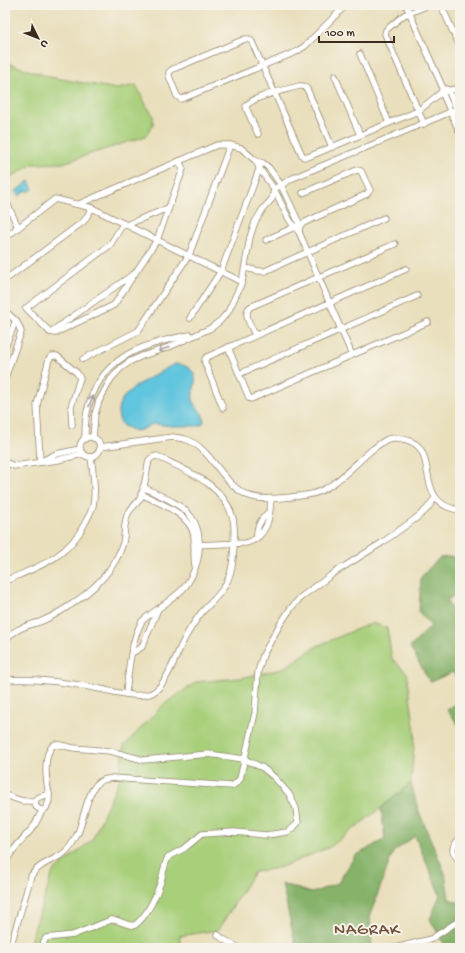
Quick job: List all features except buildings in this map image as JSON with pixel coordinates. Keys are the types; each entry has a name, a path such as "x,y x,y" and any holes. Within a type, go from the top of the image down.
{"street":[{"path":"346,5 305,46 296,52 262,66 181,99 177,96 168,76 169,72 173,69 248,39 252,42 262,66 274,93 304,158 418,111 442,92 460,88"},
{"path":"406,5 442,86 442,92 456,110 460,133"},
{"path":"424,124 385,34 386,30 404,15 429,5"},
{"path":"441,5 460,47"},
{"path":"360,54 390,123"},
{"path":"335,76 360,135"},
{"path":"258,134 246,106 249,103 274,93 303,86 307,89 332,147"},
{"path":"442,86 448,90 460,117"},
{"path":"93,438 94,414 99,401 111,379 121,368 142,356 169,347 211,328 228,312 242,282 253,227 263,209 272,199 274,189 293,178 456,110"},
{"path":"79,204 217,145 230,145 241,148 269,168 281,185 300,224 299,232"},
{"path":"83,359 138,331 189,255 230,145"},
{"path":"256,160 259,168 274,189 294,227 299,232 352,355"},
{"path":"168,208 125,224 110,245 26,308 50,332 55,333 114,305 157,240 183,169 179,161"},
{"path":"190,318 221,270 259,168 263,163"},
{"path":"266,240 367,194 370,190 361,171 358,170 303,193"},
{"path":"5,199 8,202 18,227"},
{"path":"5,238 55,199 61,200 92,208 221,270 242,282"},
{"path":"5,280 84,221 92,208"},
{"path":"245,268 265,271 384,218"},
{"path":"5,233 18,227"},
{"path":"255,335 246,314 250,307 395,244"},
{"path":"223,408 205,363 205,359 207,357 406,269"},
{"path":"50,332 135,273"},
{"path":"239,374 417,296"},
{"path":"5,311 16,320 20,326 21,332 5,378"},
{"path":"5,347 16,320"},
{"path":"228,347 249,398 251,399 428,322"},
{"path":"85,439 86,412 91,398 104,374 116,362 139,348 167,339 199,333"},
{"path":"40,462 37,405 49,359 52,356 57,356 77,373 80,378 71,407 72,425"},
{"path":"100,447 173,437 184,438 195,443 238,490 247,495 260,498 271,498 309,495 323,490 343,476 377,446 388,439 397,438 414,443 420,448 424,456 430,484 435,498 447,506 460,510"},
{"path":"93,438 98,441 100,447 98,454 88,457 81,451 81,443 85,439 93,438"},
{"path":"5,462 14,466 58,460 81,451"},
{"path":"5,640 10,634 20,628 43,621 71,605 87,594 113,567 123,541 127,515 140,498 150,460 153,457 157,456 206,482 216,489 224,498 234,520 233,564 230,576 224,588 192,626 183,641 162,685 156,691 150,694 134,696 126,693 48,680 5,680"},
{"path":"5,581 44,565 71,545 81,533 92,507 94,486 91,457"},
{"path":"126,693 132,653 138,627 142,621 184,587 191,577 198,559 198,530 190,514 183,508 143,487"},
{"path":"141,494 179,514 186,520 191,527 197,545"},
{"path":"197,545 246,543 252,541 262,534 269,519 271,498"},
{"path":"10,948 31,876 39,867 65,852 77,835 90,796 96,785 102,780 112,778 232,786 236,783 240,778 255,713 258,672 263,655 291,608 301,597 334,573 383,542 415,519 426,510 435,498"},
{"path":"132,653 142,647 158,609"},
{"path":"5,864 9,856 34,826 42,810 46,808 48,804 49,794 47,755 51,746 55,744 74,748 110,751 144,760 208,754 244,759 263,768 275,778 289,794 298,815 298,823 287,832 266,835 234,832 202,834 185,848 168,856 160,883 152,902 136,925 127,925 118,920 111,920 74,935 46,938 43,948"},
{"path":"5,795 22,800 34,801 37,798 49,794"},
{"path":"34,801 35,806 42,810"},
{"path":"460,838 452,850 454,855 460,861"},
{"path":"395,948 431,938 460,920"},
{"path":"218,935 222,939 239,948"}],"green space":[{"path":"5,63 50,77 117,89 136,85 153,115 153,125 146,136 63,163 33,164 5,181"},
{"path":"460,556 460,592 447,600 460,631 460,684 453,672 430,682 410,647 431,626 419,612 421,577 439,558"},
{"path":"372,623 387,628 392,659 407,673 415,733 411,783 330,847 279,868 254,872 218,930 179,936 182,948 28,948 53,872 92,840 119,780 124,746 163,705 196,682 240,678 282,669 317,646"},
{"path":"460,701 460,727 447,710"},
{"path":"411,783 419,812 445,873 449,899 460,903 460,948 449,948 444,944 430,919 440,895 415,836 393,852 370,915 372,948 301,948 295,943 282,884 312,893 338,883 355,856 385,839 381,808"}],"water":[{"path":"29,181 33,189 29,192 27,190 19,196 15,192"},
{"path":"175,364 183,365 193,372 195,384 193,400 203,415 204,422 201,425 196,426 153,424 141,430 134,431 122,425 118,416 118,408 121,400 133,388"}],"district":[{"name":"NAGRAK","path":"367,928"}]}
